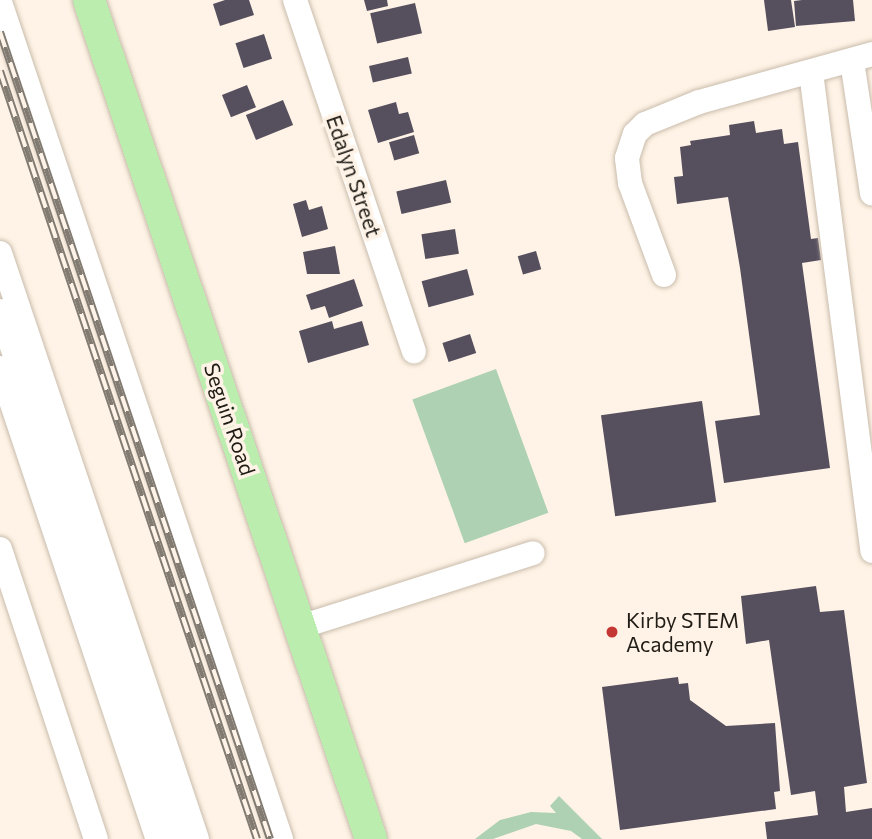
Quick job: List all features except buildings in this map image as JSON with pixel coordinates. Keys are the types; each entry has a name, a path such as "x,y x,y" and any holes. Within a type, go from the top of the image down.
{"main road":[{"name":"Seguin Road","path":"89,0 371,839"}],"street":[{"name":"Edalyn Street","path":"295,0 414,351"},
{"path":"0,2 281,839"},
{"path":"664,275 630,183 628,158 635,134 645,124 699,102 862,57 872,193"},
{"path":"811,72 872,551"},
{"path":"0,253 197,839"},
{"path":"0,311 177,839"},
{"path":"0,368 158,839"},
{"path":"0,549 96,839"},
{"path":"300,627 533,553"}],"green space":[{"path":"496,369 548,513 465,543 412,399"},
{"path":"559,796 602,839 582,839 571,831 536,824 493,839 475,839 500,820 531,812 556,813 550,806"}],"railway":[{"path":"0,32 270,839"},
{"path":"0,71 257,839"}],"place":[{"name":"Kirby STEM Academy","path":"612,632"}]}
